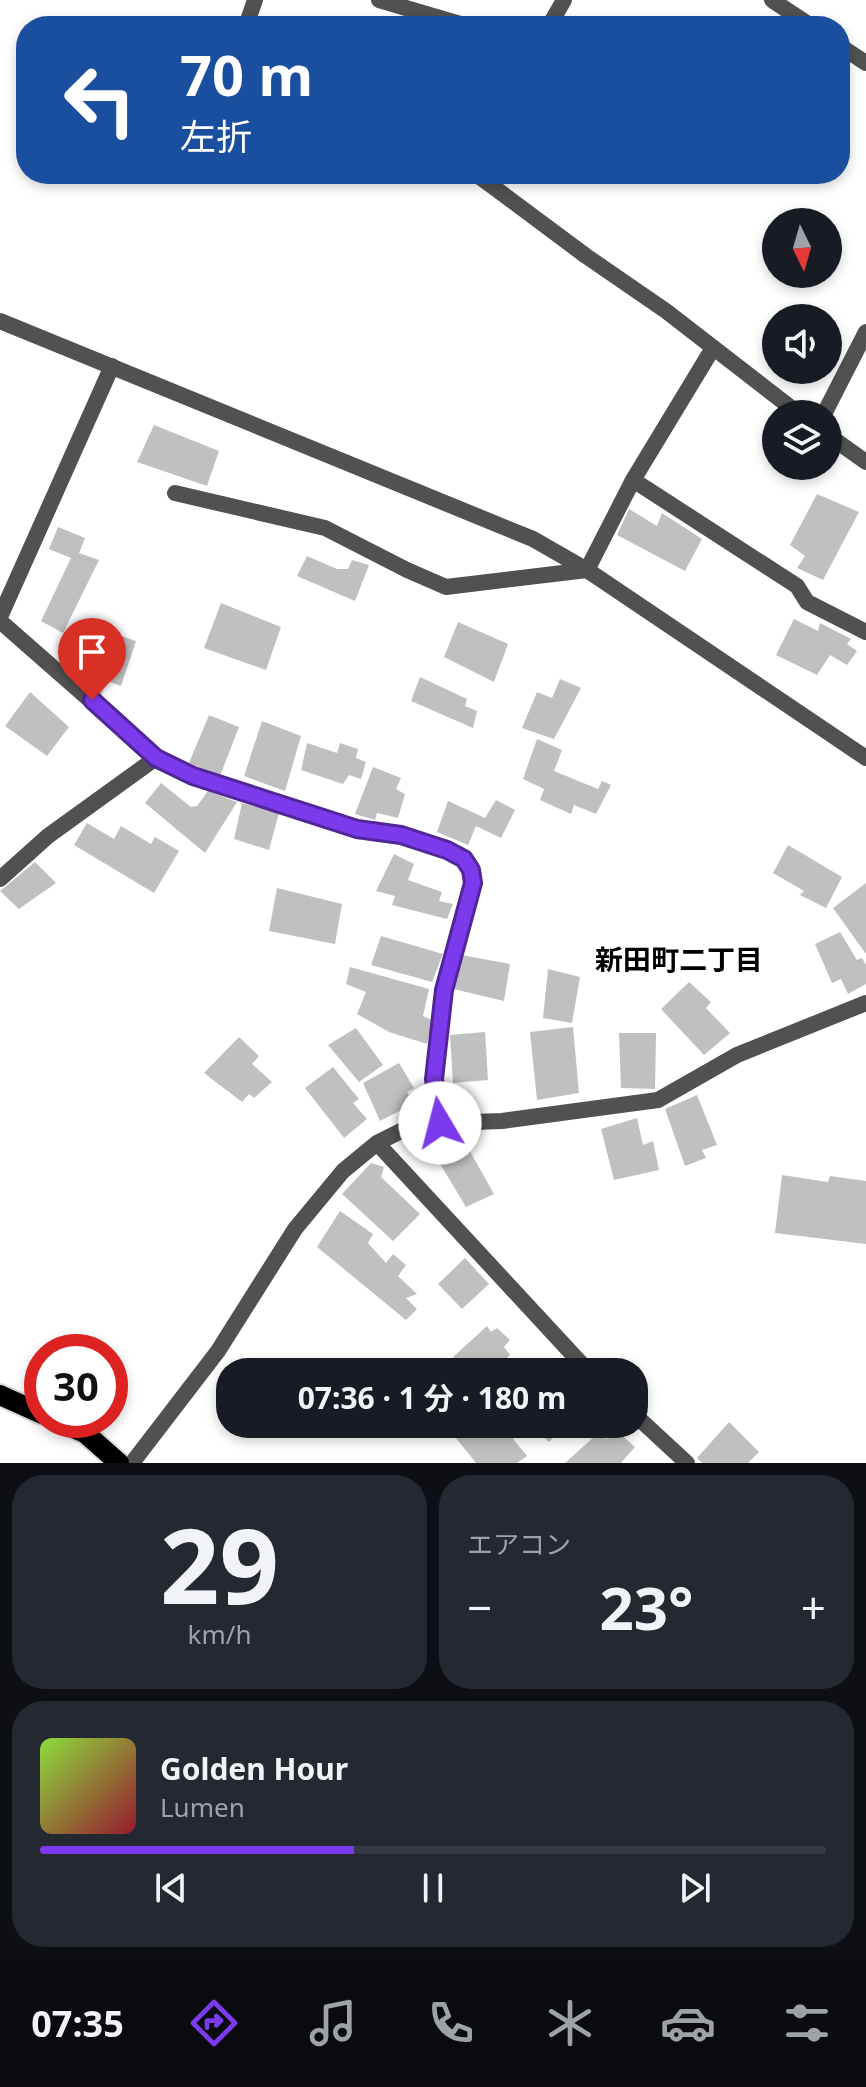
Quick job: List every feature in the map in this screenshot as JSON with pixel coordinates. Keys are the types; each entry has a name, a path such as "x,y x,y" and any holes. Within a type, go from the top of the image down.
{"main road":[{"path":"0,1395 24,1406"},
{"path":"91,1438 119,1463"}],"street":[{"path":"379,0 433,16"},
{"path":"772,0 796,16"},
{"path":"489,184 666,311 781,400"},
{"path":"0,321 533,539 587,570 866,758"},
{"path":"831,400 866,332"},
{"path":"587,570 633,480 713,348"},
{"path":"112,366 0,619 156,758 193,776 246,794 357,829 401,835 464,859 471,870 473,883 444,990 434,1079 440,1123"},
{"path":"842,445 866,462"},
{"path":"633,480 797,586 807,602 866,632"},
{"path":"175,493 325,528 446,587 587,570"},
{"path":"0,879 48,836 156,758"},
{"path":"132,1463 218,1351 295,1229 343,1171 377,1143 415,1124 502,1121 658,1100 737,1055 866,1003"},
{"path":"377,1143 576,1358"},
{"path":"648,1427 687,1463"}],"building":[{"path":"154,425 219,451 207,486 137,462"},
{"path":"817,494 859,512 823,580 797,568 805,556 790,545"},
{"path":"629,509 657,526 662,513 702,539 685,571 617,535"},
{"path":"58,527 85,538 79,553 99,560 63,633 41,621 71,558 49,549"},
{"path":"307,556 337,569 348,569 352,560 369,565 355,601 297,576"},
{"path":"221,603 281,627 266,670 204,648"},
{"path":"794,619 818,631 820,623 851,639 847,644 857,651 847,665 830,655 817,675 776,655"},
{"path":"458,622 508,644 494,682 444,657"},
{"path":"90,625 136,641 121,686 107,681 101,695 78,675 81,668 69,661 78,636 85,640"},
{"path":"420,677 467,699 465,706 477,711 473,728 411,701"},
{"path":"560,679 581,688 554,739 522,728 537,692 552,698"},
{"path":"30,692 69,727 47,756 5,726"},
{"path":"209,715 239,727 220,776 189,763"},
{"path":"262,721 301,736 285,791 244,776"},
{"path":"537,739 562,750 554,771 598,789 602,781 611,785 596,814 574,805 571,814 540,800 544,789 523,779"},
{"path":"307,743 337,753 340,743 358,749 356,758 366,762 361,779 349,775 343,784 301,770"},
{"path":"373,767 401,778 396,789 405,794 398,818 377,813 375,820 355,814"},
{"path":"161,783 191,807 197,806 208,791 237,802 205,853 145,803"},
{"path":"496,800 515,810 501,838 476,826 468,845 437,832 448,801 485,818"},
{"path":"242,803 279,813 269,850 234,839"},
{"path":"87,823 114,839 121,826 151,844 155,837 179,851 154,893 74,845"},
{"path":"788,845 842,877 826,908 800,895 804,891 773,873"},
{"path":"394,854 414,864 408,880 442,892 439,901 453,904 447,919 392,905 395,896 376,891"},
{"path":"35,862 56,883 19,909 0,891"},
{"path":"866,883 866,954 833,908"},
{"path":"277,888 342,904 335,944 269,931"},
{"path":"840,932 857,960 862,958 866,965 866,984 848,994 841,979 832,983 815,944"},
{"path":"381,936 443,954 432,982 371,965"},
{"path":"456,954 510,964 504,1001 449,988"},
{"path":"350,967 429,989 423,1016 432,1020 427,1044 389,1032 357,1014 366,992 346,984"},
{"path":"548,969 580,977 572,1023 543,1018"},
{"path":"689,982 711,1002 706,1008 730,1033 704,1055 661,1009"},
{"path":"573,1027 579,1093 537,1100 530,1032"},
{"path":"356,1028 383,1065 359,1082 328,1045"},
{"path":"485,1032 488,1080 453,1083 450,1035"},
{"path":"619,1033 656,1033 655,1089 621,1088"},
{"path":"239,1037 259,1056 252,1064 272,1082 254,1098 249,1094 242,1102 204,1073"},
{"path":"399,1063 414,1088 407,1092 413,1104 380,1121 363,1083"},
{"path":"333,1067 359,1099 353,1103 367,1119 344,1138 305,1088"},
{"path":"697,1095 717,1145 702,1150 706,1158 685,1166 665,1109"},
{"path":"637,1118 643,1145 653,1141 659,1170 614,1180 601,1129"},
{"path":"455,1144 457,1150 467,1146 494,1194 466,1207 436,1157"},
{"path":"371,1163 384,1167 381,1177 420,1214 393,1241 342,1194"},
{"path":"782,1175 828,1182 830,1176 866,1181 866,1244 775,1233"},
{"path":"340,1211 373,1234 368,1243 386,1263 393,1254 406,1265 398,1276 417,1294 406,1298 417,1309 406,1320 317,1247"},
{"path":"465,1258 489,1284 462,1309 438,1284"},
{"path":"487,1326 491,1332 497,1328 510,1340 504,1347 510,1355 507,1358 453,1357"},
{"path":"729,1422 759,1452 748,1463 702,1463 697,1458"},
{"path":"456,1438 514,1438 527,1456 517,1463 476,1463"},
{"path":"593,1438 625,1438 635,1447 621,1463 565,1463"}],"district":[{"name":"新田町二丁目","path":"679,959"}],"route":[{"path":"92,700 156,758 193,776 357,829 401,835 464,859 471,870 473,883 444,990 434,1079 440,1123"}]}
